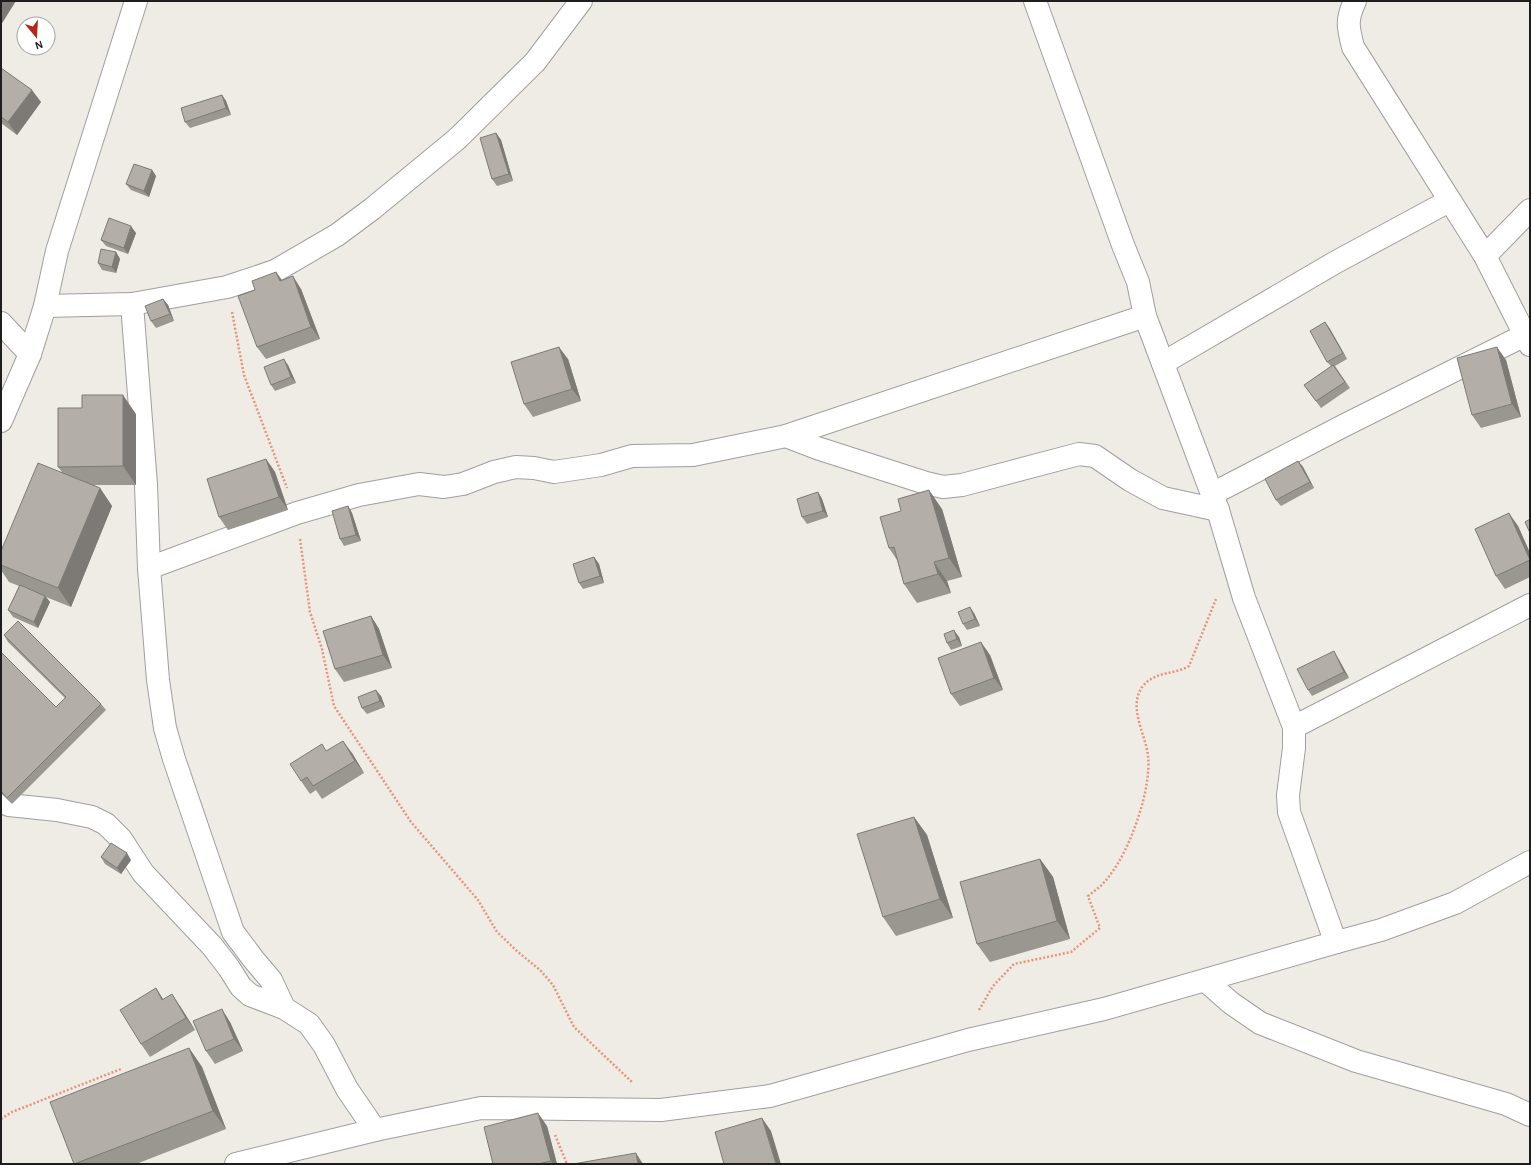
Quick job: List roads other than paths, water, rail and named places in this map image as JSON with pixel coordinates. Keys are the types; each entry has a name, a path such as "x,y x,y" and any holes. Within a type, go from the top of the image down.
{"street":[{"path":"1,421 30,354 45,306 57,251 136,1"},
{"path":"45,306 132,304 227,287 275,271 337,234 372,209 457,139 529,67 582,1"},
{"path":"1035,1 1123,245 1138,282 1144,316 1215,502 1233,557 1244,598 1294,727 1294,748 1288,795 1289,812 1333,935 1337,942"},
{"path":"786,436 817,448 926,483 943,487 962,485 1080,454 1096,456 1130,480 1163,498 1215,502 1344,425 1527,340 1485,256 1353,47 1348,29 1349,14 1355,1"},
{"path":"1163,363 1336,262 1449,201"},
{"path":"1485,256 1530,210"},
{"path":"132,304 146,485 149,568 158,680 165,728 174,759 233,932 271,980 284,1008"},
{"path":"149,568 297,513 359,495 419,484 444,487 463,484 494,472 516,467 534,468 554,472 601,465 632,456 693,455 786,436 1144,316"},
{"path":"1,323 30,354"},
{"path":"1294,727 1530,605"},
{"path":"1,802 9,805 57,810 92,817 106,824 121,839 143,873 212,946 241,987 250,996 284,1008 310,1024 324,1046 346,1089 375,1130"},
{"path":"236,1164 375,1130 481,1108 661,1110 770,1096 968,1040 1104,1009 1381,930 1454,903 1530,862"},
{"path":"1206,981 1230,1003 1267,1026 1356,1061 1506,1104 1530,1115"}]}
